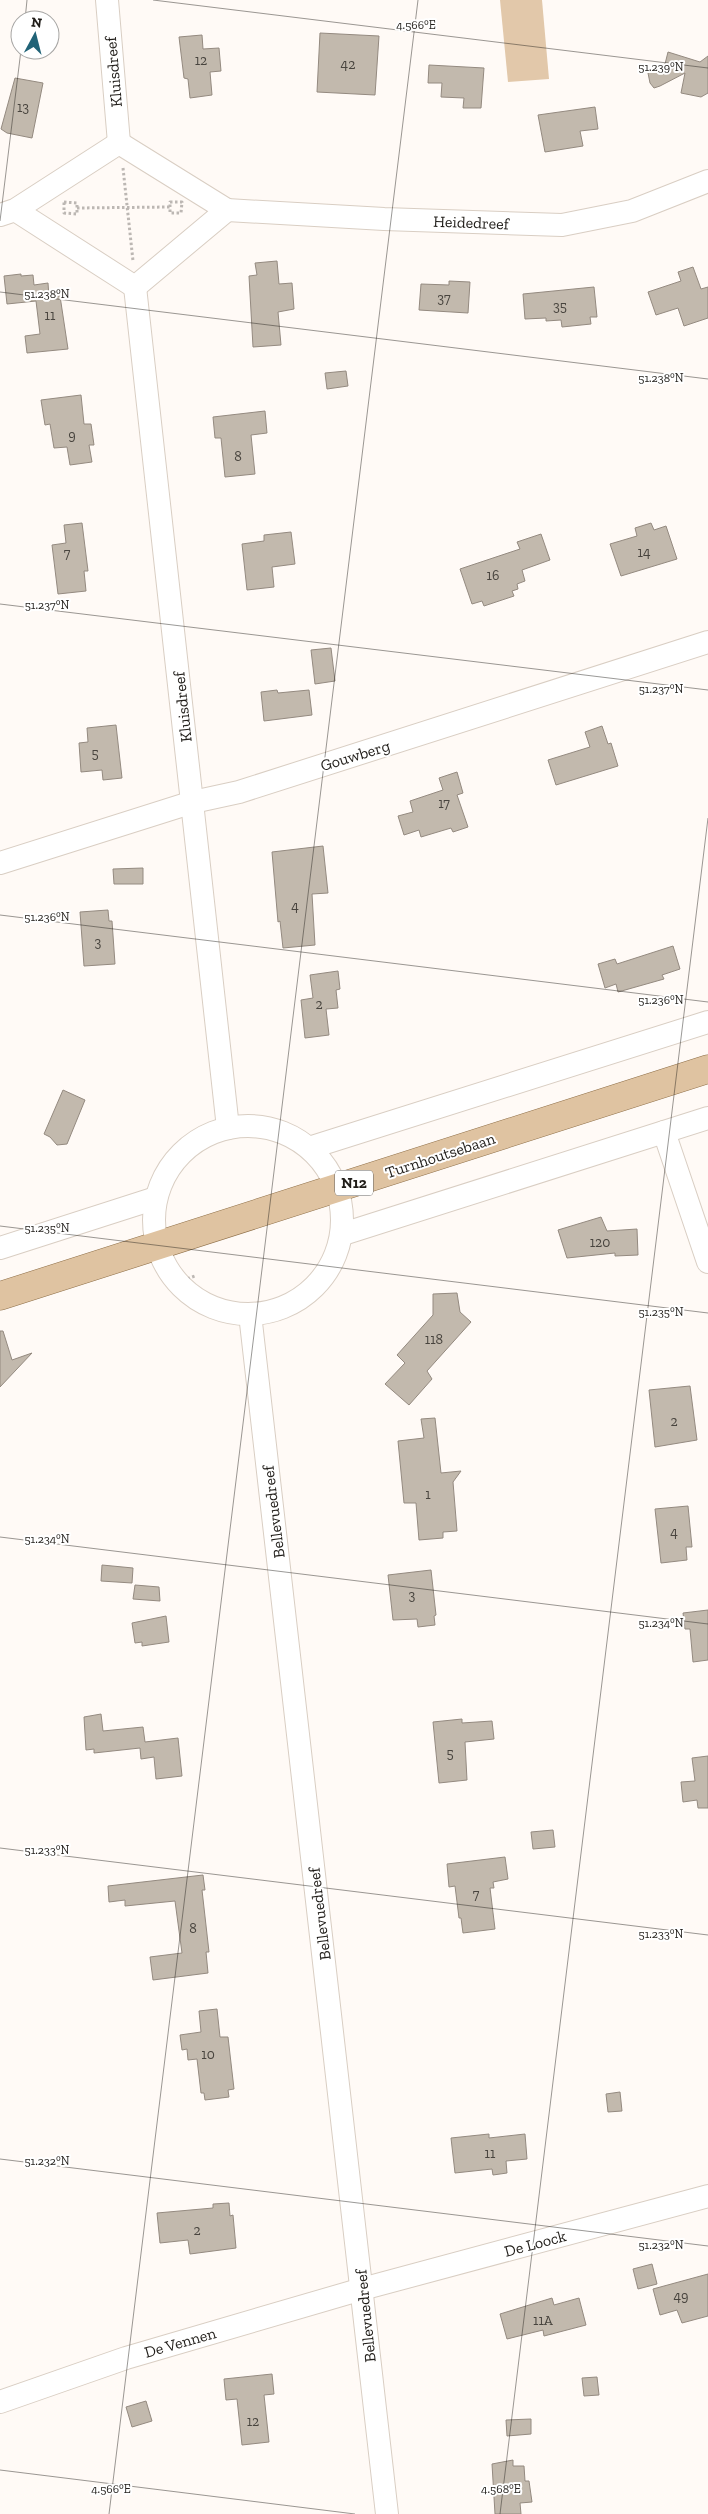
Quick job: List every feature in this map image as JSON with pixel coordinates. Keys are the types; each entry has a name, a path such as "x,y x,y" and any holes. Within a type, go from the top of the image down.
{"main road":[{"name":"Turnhoutsebaan","path":"0,1296 708,1069"}],"street":[{"name":"Kluisdreef","path":"107,0 119,143"},
{"path":"119,143 227,210 135,287 8,212 119,143"},
{"name":"Heidedreef","path":"227,210 562,224 632,211 708,181"},
{"name":"Kluisdreef","path":"135,287 228,1128"},
{"name":"Gouwberg","path":"0,863 193,802 238,792 708,642"},
{"path":"309,1148 708,1022"},
{"path":"343,1234 708,1118"},
{"path":"256,1126 284,1133 309,1148 326,1166 337,1188 343,1234 334,1259 314,1287 285,1307 250,1314 226,1311 202,1302 186,1279 167,1268 157,1246 154,1222 156,1198 166,1173 182,1153 203,1137 228,1128 256,1126"},
{"path":"664,1132 708,1262"},
{"path":"0,1248 156,1198"},
{"name":"Bellevuedreef","path":"250,1314 388,2514"},
{"name":"De Loock","path":"362,2289 708,2196"},
{"name":"De Vennen","path":"0,2402 126,2358 362,2289"}],"path":[{"path":"119,143 128,208 135,287"},
{"path":"64,202 77,203 77,208 77,214 64,214 64,202"},
{"path":"170,202 182,202 181,214 170,213 170,208 170,202"},
{"path":"77,208 170,208"}],"shaded area":[{"path":"500,0 542,0 549,79 508,82"}],"building":[{"path":"320,33 379,36 375,95 317,92"},
{"path":"202,35 203,49 219,48 221,71 210,72 212,95 190,98 188,79 184,78 179,37"},
{"path":"668,52 700,62 708,56 708,93 701,97 681,93 685,73 654,88 650,83 648,73 665,64"},
{"path":"429,65 484,68 481,108 463,108 464,98 441,97 442,83 428,83"},
{"path":"15,78 43,83 32,138 7,133 1,129"},
{"path":"595,107 598,129 580,131 583,146 545,152 538,115"},
{"path":"277,261 279,284 292,283 294,309 278,312 281,345 253,347 249,276 257,275 255,263"},
{"path":"693,267 701,289 708,287 708,318 684,326 678,308 656,315 648,292 681,281 678,272"},
{"path":"21,274 21,276 33,275 34,285 48,283 49,297 60,296 68,349 27,353 25,336 40,334 36,301 7,304 4,276"},
{"path":"449,281 470,282 468,313 419,310 421,284 449,285"},
{"path":"594,287 597,317 590,317 591,324 562,327 561,320 546,321 546,318 525,319 523,294"},
{"path":"346,371 348,386 327,389 325,373"},
{"path":"81,395 84,424 91,424 94,445 89,445 92,462 70,465 67,447 54,448 50,424 45,425 41,400"},
{"path":"265,411 267,433 251,435 255,474 225,477 221,438 215,438 213,417"},
{"path":"82,523 88,571 84,571 86,591 58,594 52,545 66,543 64,525"},
{"path":"651,523 654,530 666,526 677,559 621,576 610,544 637,536 635,528"},
{"path":"291,532 295,564 272,567 274,587 247,590 242,544 264,541 264,535"},
{"path":"541,534 550,560 522,570 525,581 517,584 518,589 512,591 514,596 484,606 482,601 472,604 460,569 520,549 517,542"},
{"path":"331,648 335,681 315,684 311,650"},
{"path":"277,690 278,693 309,690 312,715 264,721 261,692"},
{"path":"116,725 122,778 103,780 102,770 81,772 79,743 88,742 87,728"},
{"path":"602,726 608,744 611,743 618,766 556,785 548,760 590,747 585,732"},
{"path":"457,772 463,793 457,795 468,827 453,832 451,828 421,837 419,830 404,835 398,816 413,812 410,801 443,790 439,778"},
{"path":"323,846 328,893 312,894 315,945 283,948 280,921 278,922 272,852"},
{"path":"143,868 143,884 114,884 113,869"},
{"path":"108,910 109,921 112,921 115,964 84,966 80,912"},
{"path":"673,946 680,969 662,975 664,979 618,992 616,984 605,988 598,964 615,959 617,964"},
{"path":"338,971 340,989 336,990 338,1008 326,1009 329,1035 305,1038 301,1000 313,998 310,975"},
{"path":"63,1090 85,1100 67,1144 57,1145 50,1137 44,1134"},
{"path":"601,1217 607,1231 637,1229 638,1255 615,1256 615,1253 567,1258 558,1230"},
{"path":"457,1293 460,1312 471,1322 427,1371 432,1379 409,1405 385,1384 405,1363 397,1355 433,1315 433,1294"},
{"path":"0,1331 3,1331 12,1360 32,1353 0,1387"},
{"path":"690,1386 697,1440 655,1447 649,1390"},
{"path":"435,1418 441,1473 461,1471 453,1482 457,1531 443,1532 443,1538 419,1540 416,1503 404,1503 398,1441 424,1438 421,1419"},
{"path":"688,1506 692,1547 686,1547 687,1560 661,1563 655,1509"},
{"path":"102,1565 133,1568 132,1583 101,1581"},
{"path":"431,1570 436,1615 434,1616 435,1625 418,1627 417,1619 393,1620 388,1575"},
{"path":"135,1585 159,1587 160,1601 133,1599"},
{"path":"708,1610 708,1660 693,1662 690,1629 685,1629 683,1613"},
{"path":"166,1616 169,1642 142,1646 142,1642 135,1643 132,1623"},
{"path":"101,1714 103,1731 143,1727 145,1742 178,1738 182,1776 156,1779 154,1757 141,1759 140,1748 94,1753 94,1749 86,1750 84,1717"},
{"path":"462,1719 462,1723 492,1721 494,1739 465,1742 467,1780 439,1783 433,1722"},
{"path":"708,1756 708,1808 698,1808 697,1800 683,1802 681,1782 695,1781 692,1758"},
{"path":"553,1830 555,1847 533,1849 531,1832"},
{"path":"505,1857 508,1879 493,1882 494,1888 490,1888 495,1929 463,1933 455,1886 449,1887 447,1864"},
{"path":"203,1875 205,1890 202,1890 209,1952 206,1952 208,1973 153,1980 150,1957 182,1953 175,1901 125,1906 125,1900 109,1902 108,1886"},
{"path":"217,2009 220,2037 228,2037 234,2089 228,2090 229,2097 205,2100 204,2093 201,2093 197,2059 188,2060 187,2049 182,2050 180,2035 201,2032 199,2011"},
{"path":"620,2092 622,2111 608,2112 606,2094"},
{"path":"489,2134 489,2138 525,2134 527,2159 506,2161 507,2173 493,2175 492,2169 455,2173 451,2138"},
{"path":"229,2203 230,2216 233,2215 236,2248 190,2254 188,2240 160,2243 157,2213 213,2208 213,2204"},
{"path":"652,2264 657,2284 638,2289 633,2269"},
{"path":"708,2274 708,2316 682,2323 677,2310 660,2315 653,2289"},
{"path":"552,2298 554,2305 579,2298 586,2325 544,2336 543,2330 507,2339 500,2314"},
{"path":"272,2374 274,2394 264,2395 269,2442 242,2445 237,2399 226,2400 224,2379"},
{"path":"597,2377 599,2395 584,2396 582,2378"},
{"path":"146,2401 152,2421 132,2427 126,2407"},
{"path":"531,2419 531,2434 507,2436 506,2420"},
{"path":"513,2460 513,2466 524,2466 525,2481 529,2481 532,2502 520,2503 521,2514 495,2514 492,2464"}]}
